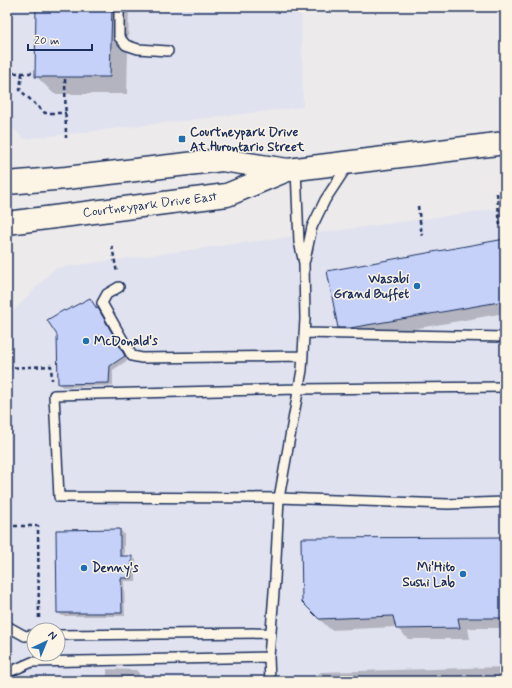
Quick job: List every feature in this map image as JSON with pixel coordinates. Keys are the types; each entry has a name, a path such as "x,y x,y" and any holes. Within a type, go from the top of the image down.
{"main road":[{"name":"Courtneypark Drive East","path":"7,183 66,178 222,160 292,169 505,143"},
{"name":"Courtneypark Drive East","path":"7,223 227,195 292,169"}],"lane":[{"path":"119,7 119,37 126,45 138,49 168,51"},
{"path":"270,681 270,633 278,498 303,356 304,263 312,226 326,200 350,163"},
{"path":"292,169 299,242 304,263"},
{"path":"119,287 107,294 102,303 132,356 142,358 303,356"},
{"path":"304,333 505,337"},
{"path":"505,387 298,389 54,395 59,497 278,498 448,504 505,502"},
{"path":"7,626 26,636"},
{"path":"66,635 270,633"},
{"path":"7,673 32,662 269,657"}],"path":[{"path":"7,73 33,73"},
{"path":"22,73 20,90 45,113 66,113"},
{"path":"65,80 66,138"},
{"path":"496,192 500,226"},
{"path":"418,206 422,236"},
{"path":"112,246 119,287"},
{"path":"7,368 51,366 54,395"},
{"path":"7,526 38,526 39,622"}],"shaded area":[{"path":"7,7 301,7 303,107 24,139 7,122"},
{"path":"505,208 505,681 9,681 7,318 55,268"}],"building":[{"path":"36,7 112,7 110,77 35,77"},
{"name":"Wasabi Grand Buffet","path":"505,239 505,301 350,328 338,328 327,271"},
{"name":"McDonald's","path":"90,298 97,309 98,308 125,356 110,366 109,383 58,384 57,335 47,320"},
{"path":"120,529 120,556 132,556 132,578 121,578 122,613 57,613 56,530"},
{"path":"505,537 505,618 458,618 460,628 396,629 393,616 319,619 302,602 301,538"}],"place":[{"name":"Courtneypark Drive At Hurontario Street","path":"182,139"},
{"name":"Wasabi Grand Buffet","path":"417,286"},
{"name":"McDonald's","path":"86,341"},
{"name":"Denny's","path":"84,568"},
{"name":"Mi'Hito Sushi Lab","path":"463,574"}]}
